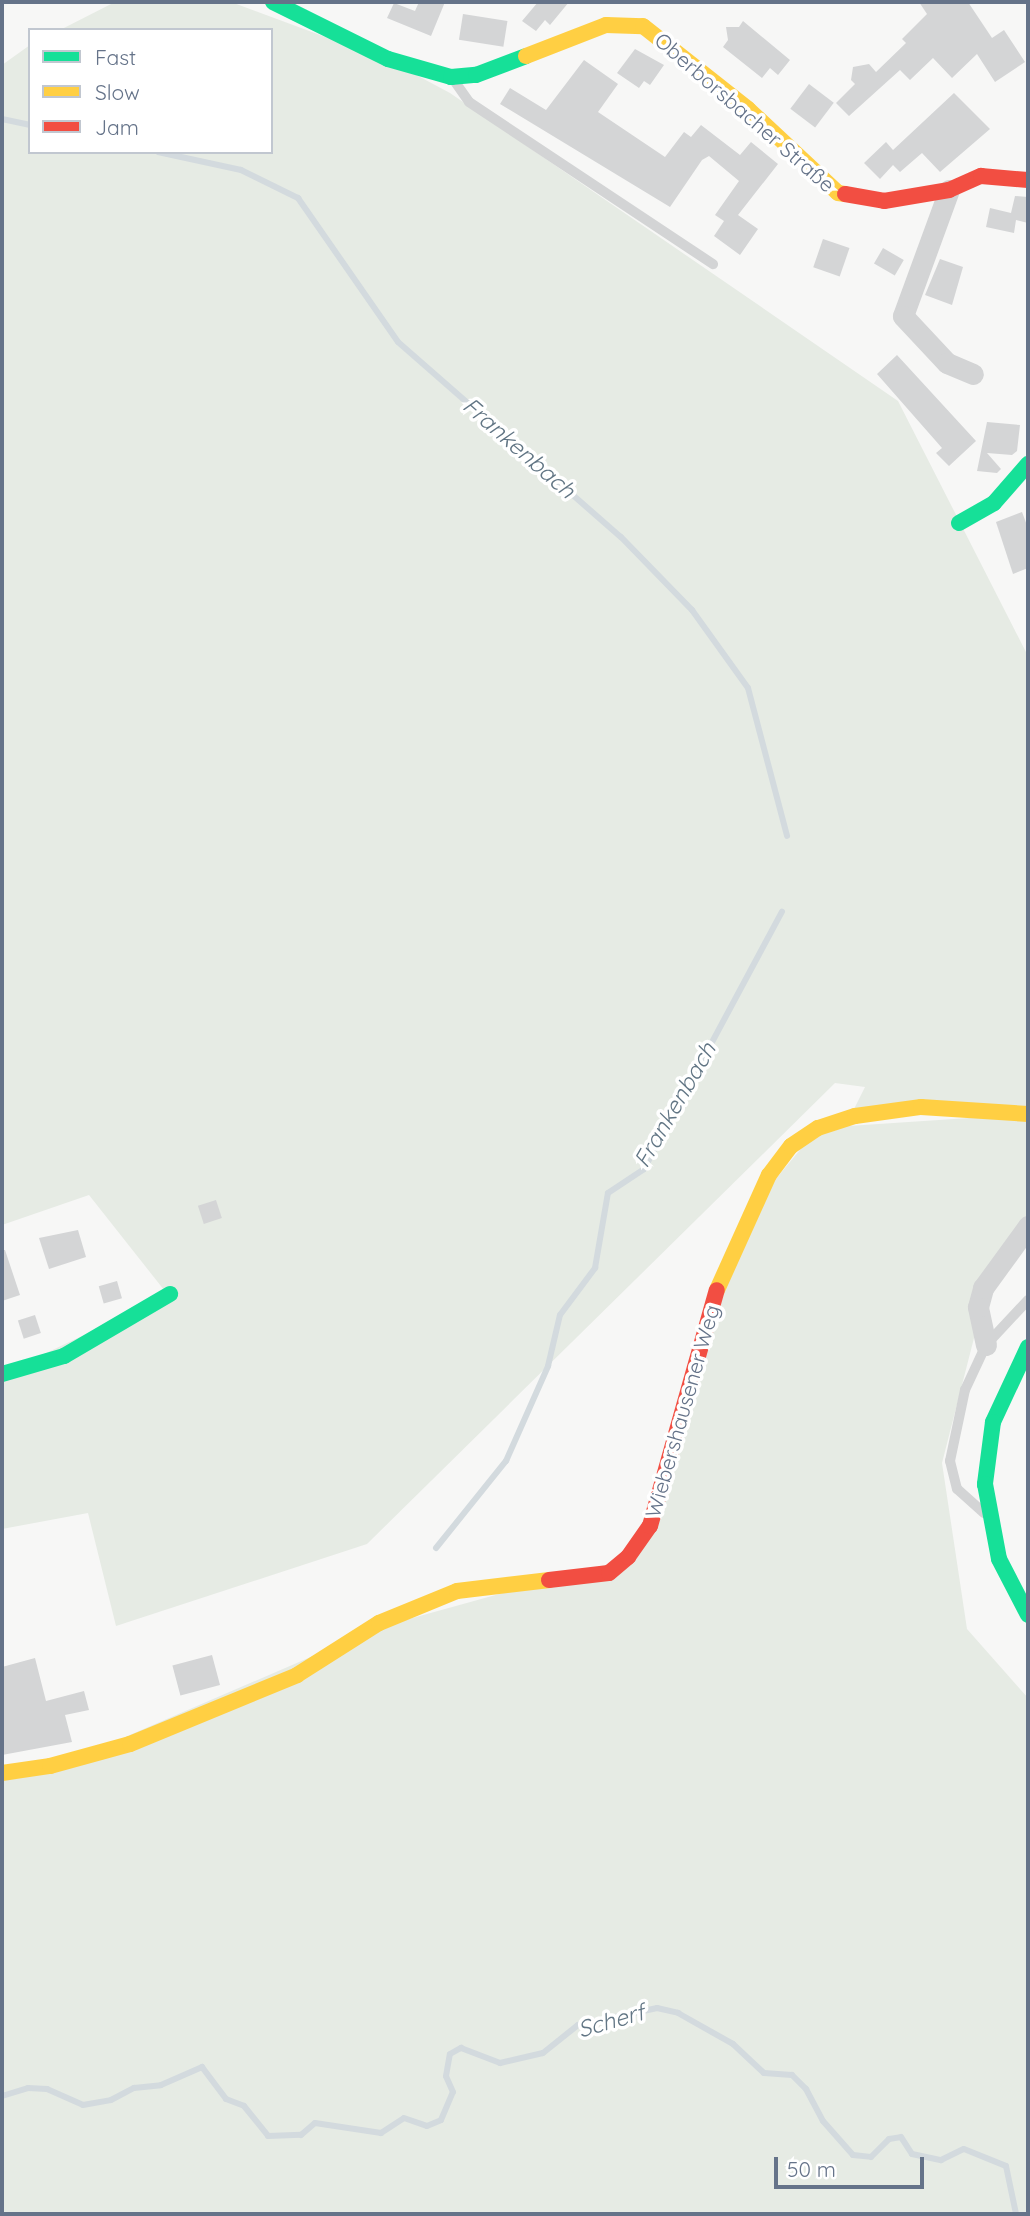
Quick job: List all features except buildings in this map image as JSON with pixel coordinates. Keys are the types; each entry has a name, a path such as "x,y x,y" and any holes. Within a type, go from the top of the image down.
{"street":[{"name":"Oberborsbacher Straße","path":"273,2 388,59 452,77 476,75 606,26 643,26 748,109 838,193 884,201 948,190 981,176 1028,180"},
{"path":"948,190 903,316 947,363 973,374"},
{"path":"959,523 993,503 1028,464"},
{"name":"Wiebershausener Weg","path":"2,1773 50,1766 130,1744 297,1675 379,1623 457,1591 609,1573 628,1557 650,1526 719,1284 769,1175 791,1146 818,1128 855,1116 921,1107 986,1108 1028,1114"},
{"path":"986,1345 978,1307 983,1288 1028,1226"},
{"path":"2,1374 64,1356 170,1294"},
{"path":"1028,1347 1005,1389 988,1440 988,1517 1006,1575 1028,1615"}],"lane":[{"path":"452,77 469,102 713,264"},
{"path":"988,1517 957,1489 950,1461 965,1390 986,1345 1028,1300"}],"shaded area":[{"path":"115,2 231,2 390,61 450,93 898,401 1028,656 1028,1111 854,1109 865,1087 835,1083 367,1544 116,1626 88,1513 2,1529 2,1374 168,1295 89,1195 2,1225 2,65 28,46 28,154 273,154 273,28 64,28"},
{"path":"1028,1114 1028,1226 1008,1253 974,1338 942,1463 967,1629 1028,1698 1028,2214 2,2214 2,1778 51,1769 380,1627 630,1558 756,1203 818,1128"}],"waterway":[{"name":"Frankenbach","path":"2,119 28,125"},
{"name":"Frankenbach","path":"167,154 241,170 298,198 398,342 621,537 692,610 748,688 787,836"},
{"name":"Frankenbach","path":"436,1548 506,1461 548,1366 560,1315 595,1268 608,1193 644,1169 782,912"},
{"name":"Scherf","path":"2,2096 28,2088 47,2089 83,2105 111,2100 134,2088 161,2085 202,2067 226,2099 244,2106 268,2136 301,2135 315,2123 381,2133 404,2118 427,2126 441,2120 453,2092 446,2076 450,2054 461,2048 500,2063 543,2053 578,2025 657,2008 678,2013 733,2044 764,2073 792,2075 806,2089 823,2121 853,2155 871,2157 889,2139 901,2137 912,2154 941,2160 964,2149 1006,2166 1016,2214"}],"traffic: fast":[{"path":"273,2 388,59 451,77 476,75 526,56"},
{"path":"959,523 994,503 1028,464"},
{"path":"2,1374 64,1356 170,1294"},
{"path":"1028,1347 993,1422 985,1484 999,1559 1028,1615"}],"traffic: slow":[{"path":"526,56 606,25 643,26 748,109 838,193 845,194"},
{"path":"717,1290 769,1175 791,1146 818,1128 855,1116 921,1107 1028,1114"},
{"path":"2,1773 50,1766 130,1744 297,1675 379,1623 457,1591 549,1580"}],"traffic: jam":[{"path":"845,194 884,201 949,190 981,176 1028,180"},
{"path":"549,1580 609,1573 628,1557 650,1526 717,1290"}]}
